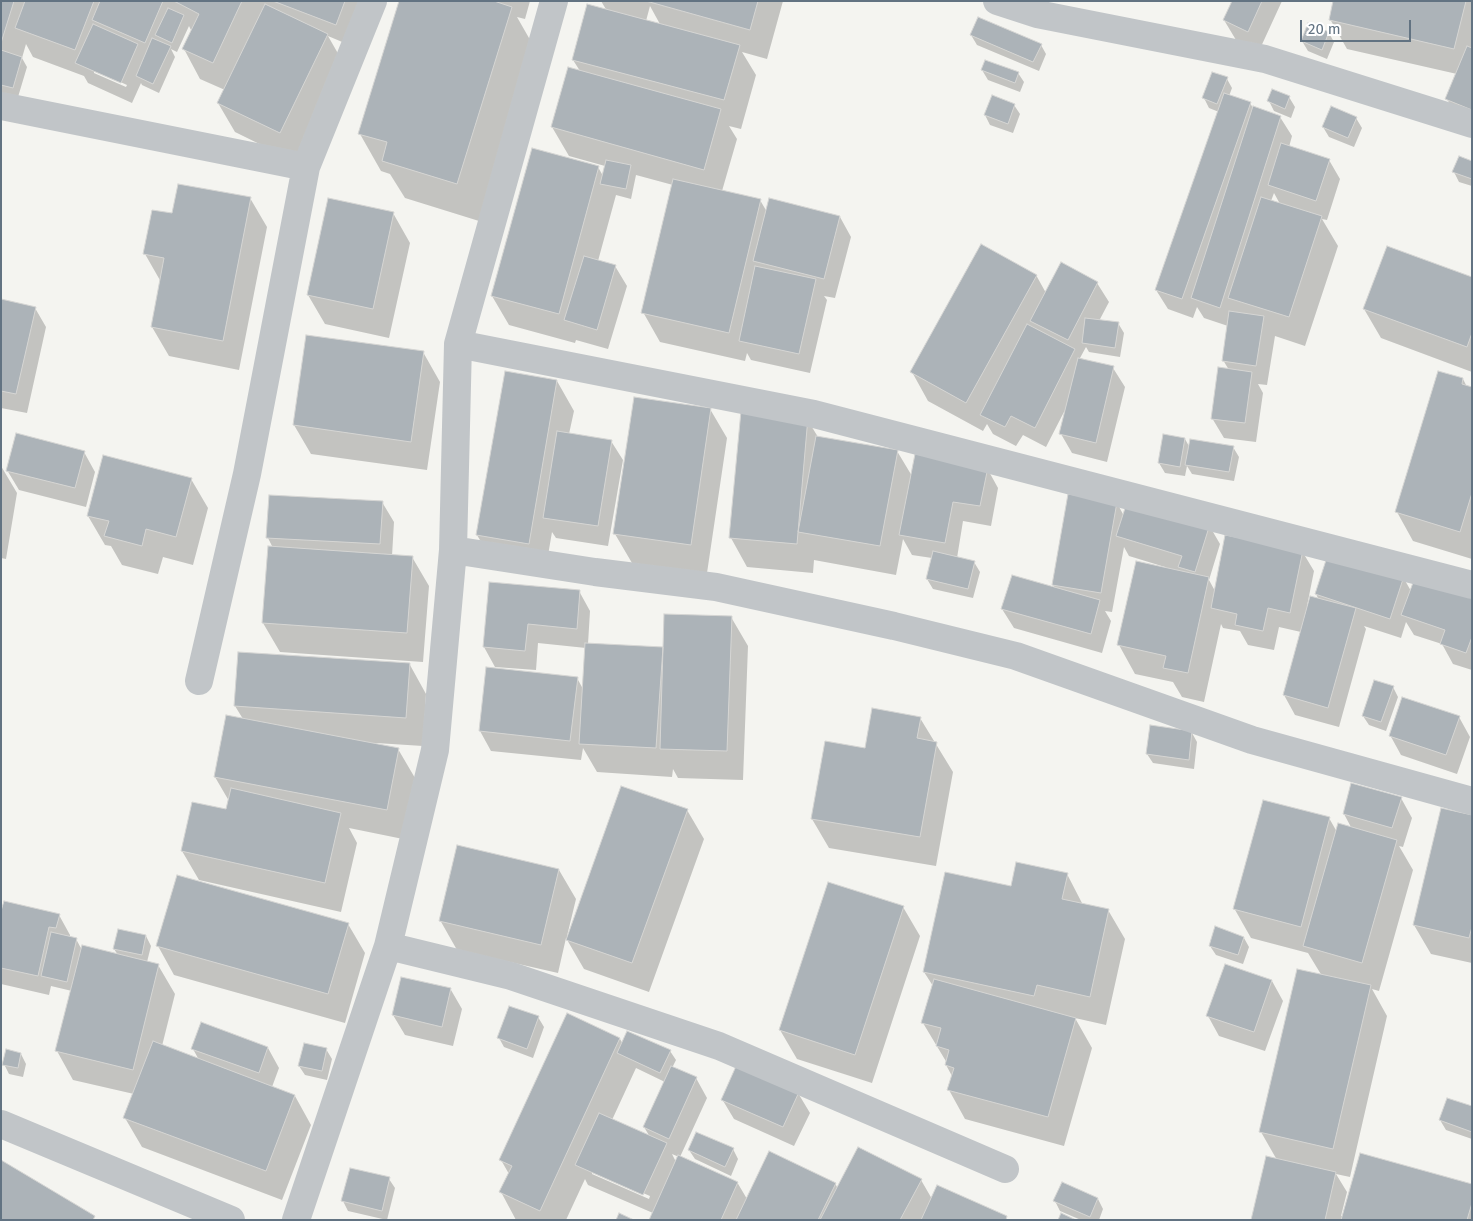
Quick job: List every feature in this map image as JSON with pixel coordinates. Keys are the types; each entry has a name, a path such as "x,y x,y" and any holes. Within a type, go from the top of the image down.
{"street":[{"path":"199,681 247,474 306,166 373,1"},
{"path":"296,1220 388,946 435,750 452,550 458,344 554,1"},
{"path":"997,1 1037,14 1264,59 1472,124"},
{"path":"1,106 306,166"},
{"path":"458,344 814,414 1472,585"},
{"path":"452,550 595,572 716,587 894,626 1016,656 1252,740 1472,801"},
{"path":"388,946 511,976 719,1046 1005,1169"},
{"path":"1,1124 231,1220"}],"building":[{"path":"1,1 14,1 1,43"},
{"path":"25,1 94,1 75,50 15,28"},
{"path":"100,1 163,1 145,43 92,20"},
{"path":"174,1 242,1 213,63 182,49 199,14"},
{"path":"273,1 345,1 336,25"},
{"path":"399,1 494,1 512,7 457,184 382,161 387,142 358,134"},
{"path":"646,1 758,1 750,30"},
{"path":"1232,1 1262,1 1248,32 1223,20"},
{"path":"1333,1 1466,1 1454,49 1329,20"},
{"path":"265,4 328,34 280,133 217,103"},
{"path":"587,4 740,45 724,100 572,60"},
{"path":"168,8 184,15 172,43 155,35"},
{"path":"978,17 1042,44 1033,62 970,35"},
{"path":"1308,23 1329,32 1322,50 1301,41"},
{"path":"93,24 138,44 121,83 75,63"},
{"path":"152,38 171,46 153,84 136,76"},
{"path":"1467,46 1472,48 1472,110 1445,99"},
{"path":"1,50 22,57 13,88 1,85"},
{"path":"985,60 1019,72 1015,83 981,70"},
{"path":"568,67 721,109 704,170 551,127"},
{"path":"1212,72 1228,77 1217,104 1202,98"},
{"path":"1272,89 1290,96 1285,109 1267,101"},
{"path":"1224,93 1251,102 1182,299 1155,290"},
{"path":"992,95 1015,104 1008,124 984,115"},
{"path":"1253,106 1281,116 1220,308 1191,298"},
{"path":"1331,106 1357,117 1348,138 1322,127"},
{"path":"1281,143 1330,159 1316,201 1268,185"},
{"path":"532,148 599,166 559,314 491,296"},
{"path":"1459,156 1472,161 1472,179 1452,172"},
{"path":"606,160 631,165 626,189 600,184"},
{"path":"673,179 761,199 729,333 641,313"},
{"path":"178,184 251,197 223,341 151,327 164,258 143,254 152,210 172,213"},
{"path":"1261,197 1322,216 1289,317 1228,298"},
{"path":"328,198 394,212 373,309 307,295"},
{"path":"769,198 840,216 824,279 753,261"},
{"path":"981,244 1037,275 966,403 910,372"},
{"path":"1387,246 1472,277 1472,333 1467,347 1363,309"},
{"path":"584,256 616,265 597,330 564,320"},
{"path":"1061,262 1098,282 1068,340 1030,321"},
{"path":"755,266 816,279 799,354 739,341"},
{"path":"1,299 36,307 16,394 1,391"},
{"path":"1229,311 1264,316 1256,366 1222,361"},
{"path":"1085,318 1119,322 1115,348 1082,343"},
{"path":"1027,324 1075,349 1035,428 1011,416 1005,427 980,415"},
{"path":"306,335 424,351 411,442 293,425"},
{"path":"1078,358 1114,366 1096,443 1059,434"},
{"path":"1218,367 1252,372 1245,423 1211,419"},
{"path":"505,371 557,380 529,544 476,535"},
{"path":"1438,371 1463,378 1462,384 1472,387 1472,493 1460,532 1395,512"},
{"path":"634,397 711,408 691,545 613,534"},
{"path":"741,411 808,417 797,544 729,538"},
{"path":"557,431 612,440 598,526 543,518"},
{"path":"16,433 85,451 75,488 6,471"},
{"path":"1163,434 1185,438 1180,467 1158,463"},
{"path":"816,436 898,450 880,546 798,532"},
{"path":"1190,439 1234,446 1229,472 1185,465"},
{"path":"915,454 988,467 980,506 953,502 945,543 899,535"},
{"path":"103,455 192,478 176,537 146,529 142,546 104,536 109,521 87,516"},
{"path":"1068,494 1117,502 1101,593 1052,585"},
{"path":"269,495 383,501 380,544 266,538"},
{"path":"1128,499 1210,524 1195,572 1178,567 1182,556 1116,536"},
{"path":"1225,535 1303,550 1290,613 1268,608 1263,631 1235,625 1237,614 1211,608"},
{"path":"268,546 413,556 407,633 262,623"},
{"path":"933,551 975,561 968,589 926,579"},
{"path":"1329,551 1404,576 1390,619 1315,594"},
{"path":"1136,561 1209,577 1188,673 1163,668 1166,656 1117,645"},
{"path":"1417,572 1472,591 1472,637 1466,653 1440,644 1445,630 1401,615"},
{"path":"1012,575 1100,600 1091,634 1001,609"},
{"path":"489,582 580,590 577,629 528,624 525,651 483,647"},
{"path":"1310,596 1356,608 1328,708 1283,695"},
{"path":"664,614 732,616 727,751 660,749"},
{"path":"585,643 663,647 656,748 579,744"},
{"path":"238,652 410,663 406,718 234,706"},
{"path":"486,667 578,677 570,741 479,731"},
{"path":"1374,680 1394,686 1381,722 1362,716"},
{"path":"1402,697 1460,716 1446,755 1389,736"},
{"path":"872,708 921,717 917,738 937,742 920,837 811,819 825,741 865,748"},
{"path":"226,715 399,748 387,810 214,777"},
{"path":"1150,725 1192,731 1189,760 1146,754"},
{"path":"1351,783 1402,797 1392,828 1343,814"},
{"path":"621,786 688,809 632,963 566,940"},
{"path":"231,788 341,813 325,883 181,851 192,802 226,809"},
{"path":"1263,800 1330,817 1301,927 1233,909"},
{"path":"1441,808 1472,815 1472,927 1469,938 1413,925"},
{"path":"1338,823 1397,840 1362,963 1303,946"},
{"path":"457,845 559,869 541,945 439,921"},
{"path":"1016,862 1068,873 1062,899 1109,909 1090,997 1037,985 1034,996 923,972 945,872 1011,886"},
{"path":"177,875 349,923 328,994 156,946"},
{"path":"828,882 904,906 855,1055 779,1030"},
{"path":"4,901 60,914 56,928 49,927 38,976 1,968 1,911"},
{"path":"1215,926 1244,937 1238,955 1209,946"},
{"path":"118,929 146,935 142,955 113,949"},
{"path":"51,932 77,938 67,982 41,976"},
{"path":"82,945 159,964 133,1070 55,1051"},
{"path":"1225,964 1272,980 1254,1032 1206,1016"},
{"path":"1297,969 1371,985 1333,1149 1259,1132"},
{"path":"401,977 451,988 442,1027 392,1015"},
{"path":"934,979 1076,1018 1048,1117 947,1090 954,1068 945,1065 949,1050 936,1046 941,1028 921,1023"},
{"path":"509,1006 539,1016 527,1049 497,1038"},
{"path":"567,1013 620,1038 540,1211 499,1192 512,1166 499,1160"},
{"path":"201,1022 268,1047 259,1073 191,1049"},
{"path":"627,1031 671,1050 660,1073 617,1053"},
{"path":"153,1041 295,1095 266,1171 123,1118"},
{"path":"304,1043 327,1048 322,1071 298,1066"},
{"path":"6,1049 21,1053 18,1068 2,1065"},
{"path":"737,1064 799,1092 783,1127 721,1100"},
{"path":"671,1066 697,1077 669,1139 643,1127"},
{"path":"1447,1098 1472,1106 1472,1132 1439,1120"},
{"path":"599,1113 667,1143 643,1195 575,1165"},
{"path":"696,1132 734,1148 725,1167 688,1150"},
{"path":"858,1147 922,1179 900,1220 820,1220"},
{"path":"769,1151 836,1183 818,1220 736,1220"},
{"path":"1360,1153 1472,1184 1472,1203 1467,1220 1341,1220"},
{"path":"678,1155 738,1182 721,1220 649,1220"},
{"path":"1266,1156 1336,1172 1325,1220 1251,1220"},
{"path":"1,1160 95,1216 93,1220 1,1220"},
{"path":"350,1168 390,1177 382,1211 341,1201"},
{"path":"1062,1182 1098,1198 1090,1217 1053,1201"},
{"path":"937,1185 1007,1216 1006,1220 921,1220"},
{"path":"619,1213 634,1220 616,1220"},
{"path":"1061,1213 1076,1220 1058,1220"}]}
